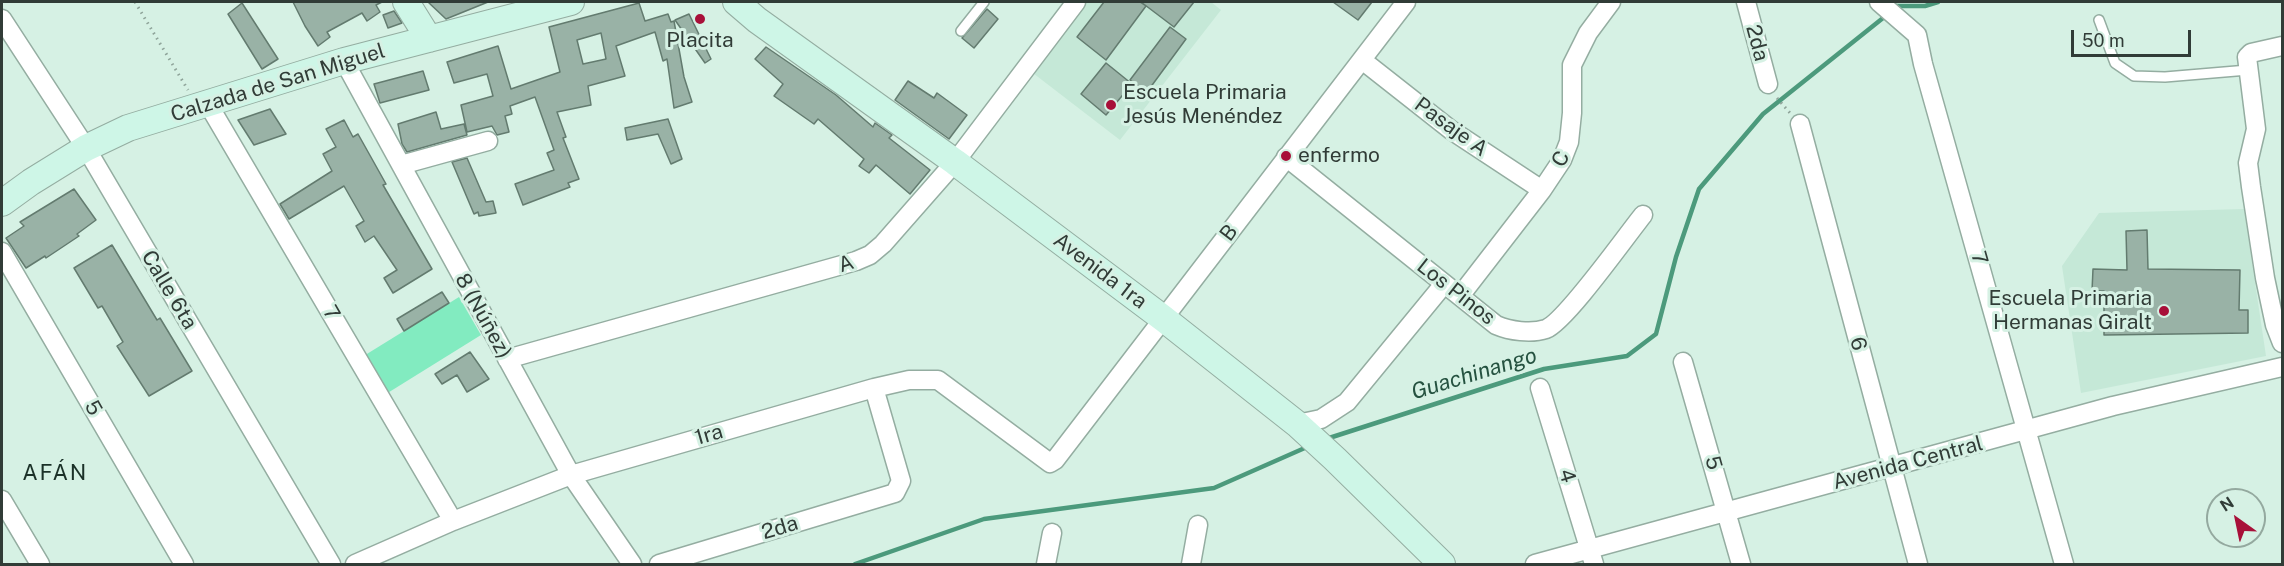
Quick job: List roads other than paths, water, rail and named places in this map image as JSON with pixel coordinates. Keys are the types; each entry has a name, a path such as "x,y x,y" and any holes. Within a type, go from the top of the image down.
{"street":[{"path":"406,2 429,39"},
{"name":"Calzada de San Miguel","path":"2,203 86,148 128,128 344,62 571,2"},
{"name":"Avenida 1ra","path":"736,2 757,20 955,162 1164,319 1303,429 1442,564"},
{"name":"B","path":"1050,463 1055,460 1164,319 1406,2"},
{"name":"C","path":"1460,296 1542,190 1562,160 1569,142 1572,113 1572,65 1588,33 1611,2"},
{"name":"2da","path":"1746,2 1770,88"},
{"name":"7","path":"1879,2 1917,35 1923,64 2064,564"},
{"name":"A","path":"507,359 856,261 870,255 883,244 955,162 1071,3"},
{"name":"Calle 6ta","path":"2,19 86,148 332,564"},
{"path":"2283,46 2251,53 2247,57 2256,129 2248,163 2251,187 2265,278 2275,325 2283,343"},
{"name":"Pasaje A","path":"1362,60 1451,130 1542,190"},
{"name":"8 (Núñez)","path":"344,62 571,475 632,564"},
{"name":"7","path":"203,105 453,521"},
{"name":"6","path":"1794,118 1918,564"},
{"path":"400,165 488,141"},
{"name":"Los Pinos","path":"1286,157 1496,325 1503,328 1529,332 1548,328 1565,314 1643,215"},
{"name":"5","path":"2,252 184,564"},
{"path":"1303,429 1347,402 1444,284"},
{"name":"5","path":"1683,362 1742,564"},
{"name":"Avenida Central","path":"1535,564 1592,557 1727,512 2113,406 2283,367"},
{"name":"1ra","path":"355,564 453,521 571,475 909,380 938,380 1050,463"},
{"name":"2da","path":"659,564 895,493 901,481 874,388"},
{"name":"4","path":"1540,388 1592,557"},
{"path":"2,500 40,564"},
{"path":"1191,564 1198,525"},
{"path":"1046,564 1052,533"}],"lane":[{"path":"961,31 984,2"},
{"path":"2099,20 2115,63 2134,76 2164,77 2248,70"}],"waterway":[{"name":"Guachinango","path":"1894,8 1897,6 1925,6 1938,2"},
{"name":"Guachinango","path":"1326,439 1544,369 1627,356 1656,334 1676,257 1699,189 1763,114 1888,14"},
{"name":"Guachinango","path":"855,564 984,519 1214,488 1307,447"}],"place":[{"name":"Placita","path":"700,19"},
{"name":"Escuela Primaria Jesús Menéndez","path":"1111,105"},
{"name":"enfermo","path":"1286,156"},
{"name":"Escuela Primaria Hermanas Giralt","path":"2164,311"}],"district":[{"name":"AFÁN","path":"55,473"}]}
